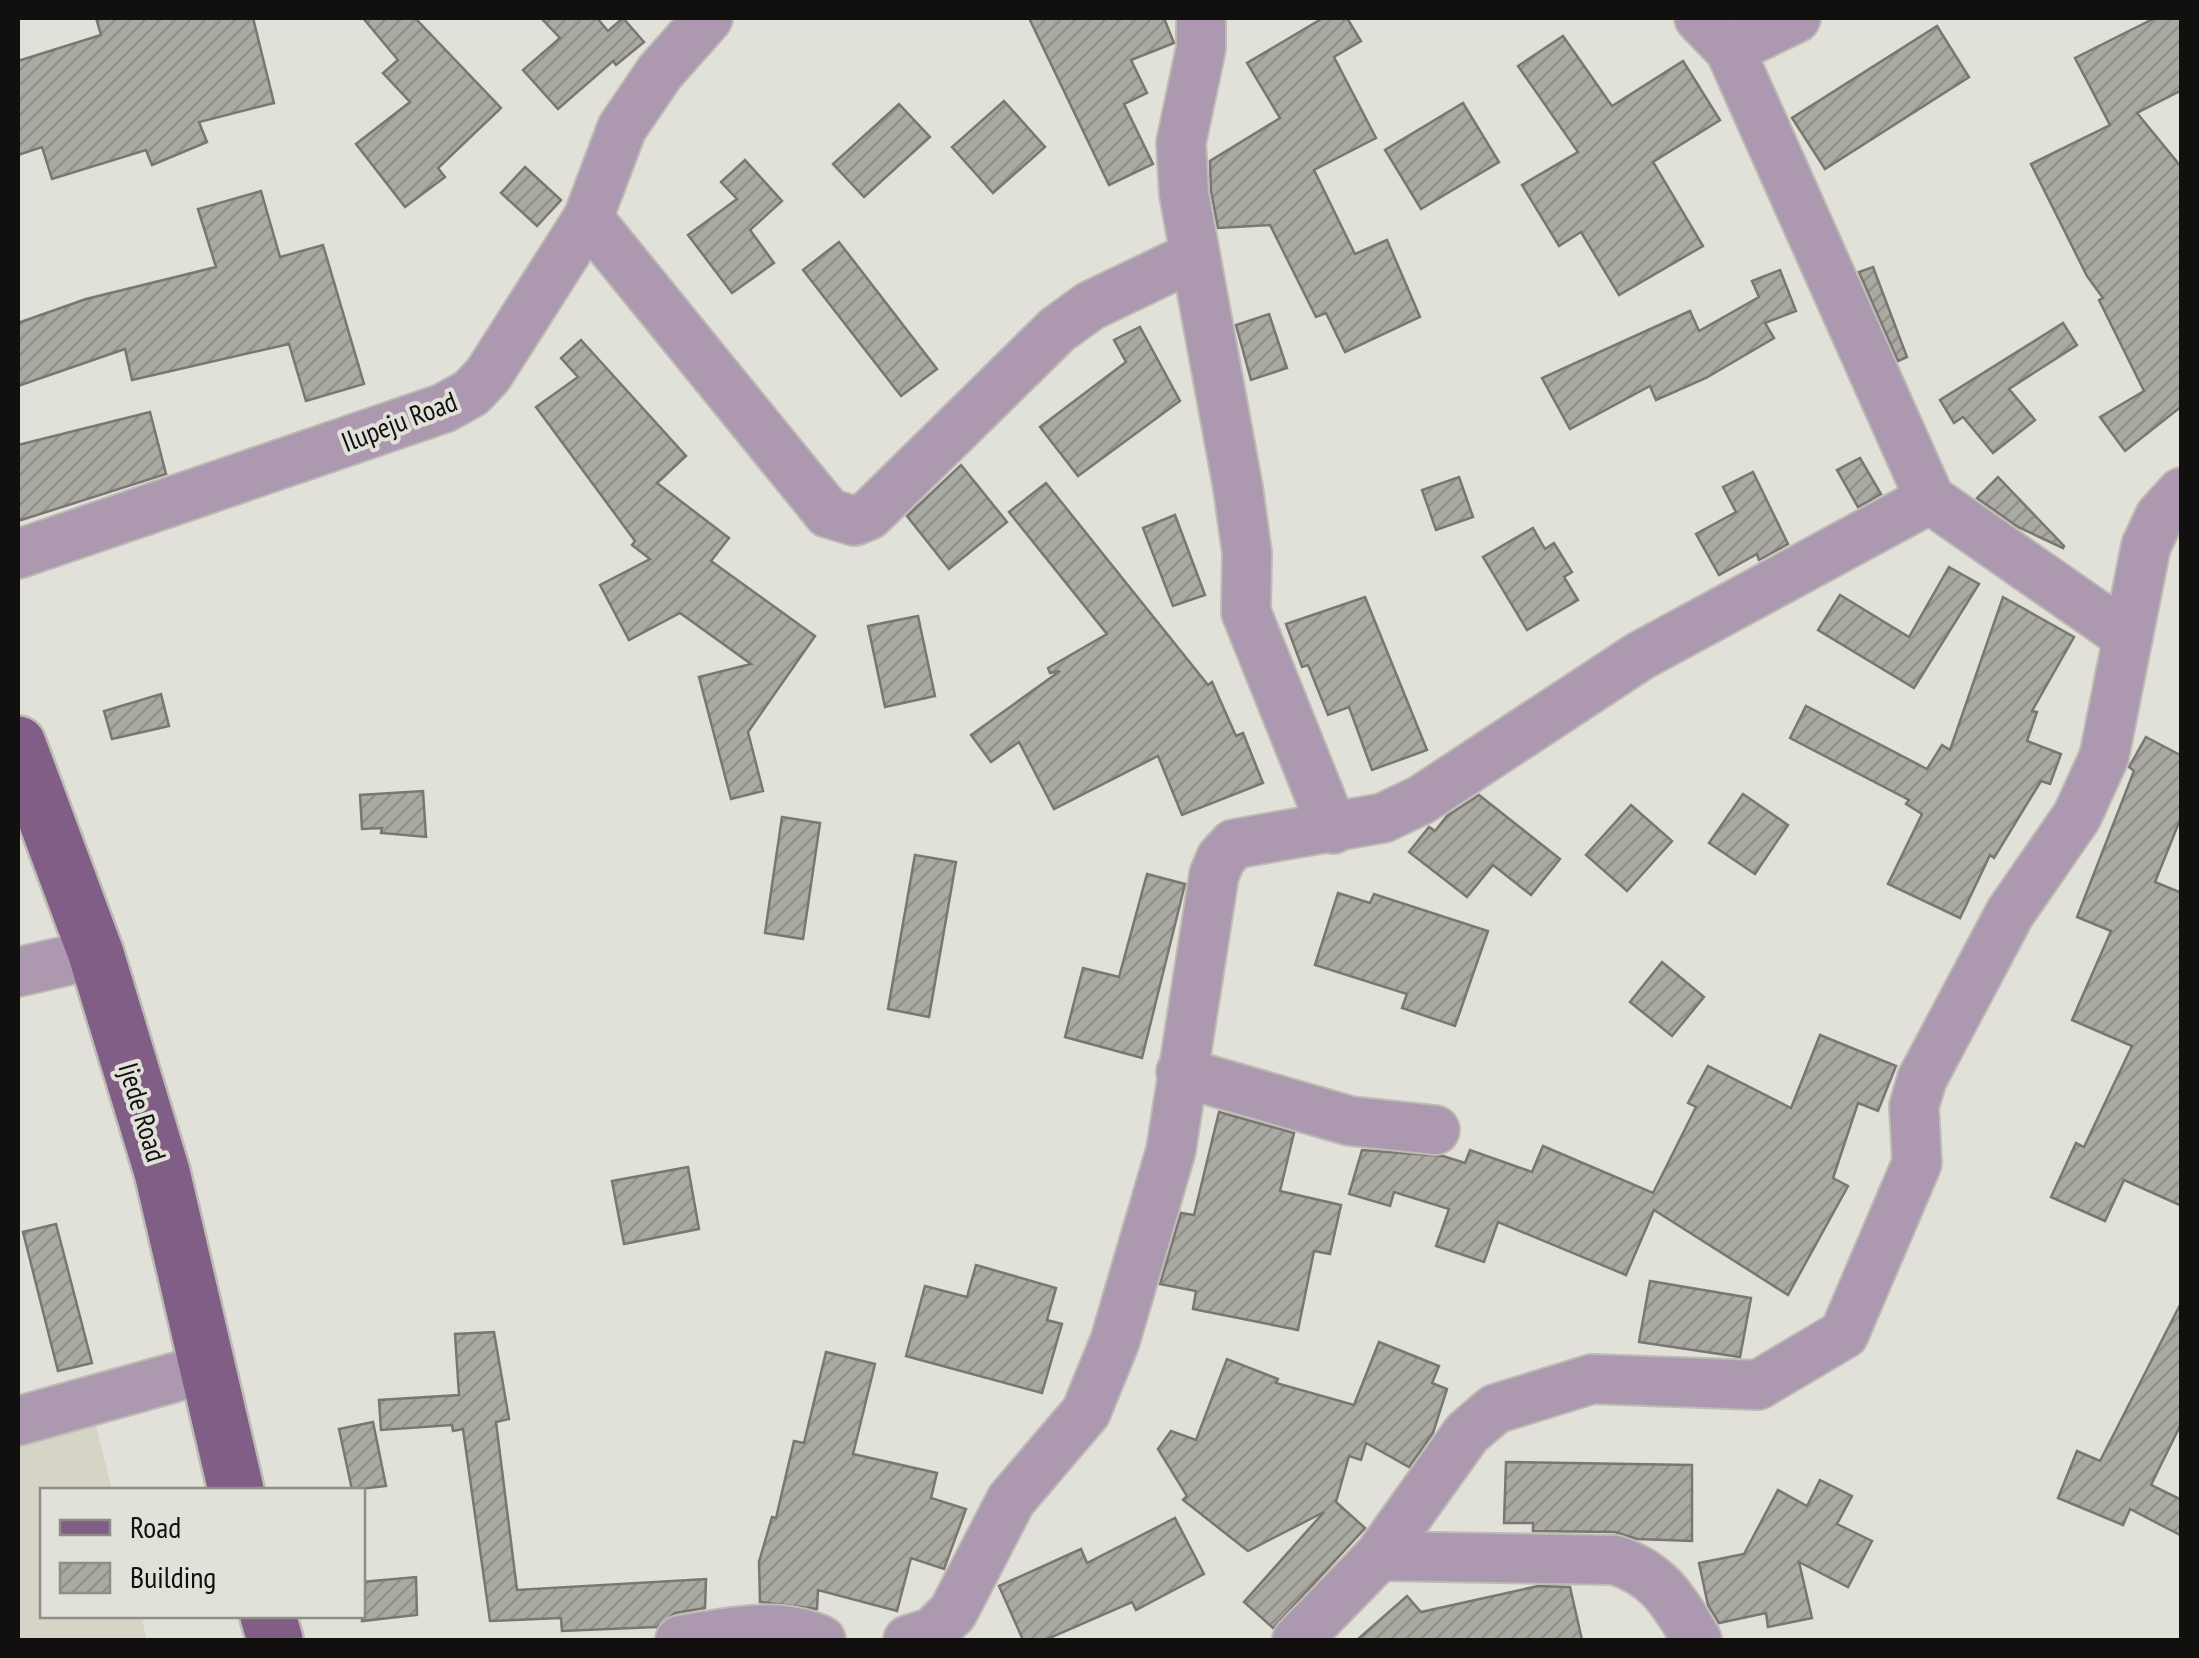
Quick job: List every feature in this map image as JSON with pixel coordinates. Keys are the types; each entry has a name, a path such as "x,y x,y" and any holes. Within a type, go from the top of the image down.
{"main road":[{"name":"Ijede Road","path":"18,744 96,954 162,1172 235,1488"}],"street":[{"name":"Ilupeju Road","path":"18,554 444,408 471,394 588,218 622,128 660,72 708,18"},
{"path":"1201,18 1201,48 1181,143 1192,256 1238,488 1246,553 1246,612 1333,829"},
{"path":"1796,18 1715,34 1930,499 2128,638"},
{"path":"588,218 828,512 854,521 869,515 1057,330 1090,306 1192,256"},
{"path":"1296,1640 1378,1556 1467,1433 1495,1409 1592,1378 1758,1385 1844,1334 1917,1163 1914,1106 1922,1079 2010,913 2077,816 2104,757 2146,546 2160,516 2182,492"},
{"path":"908,1640 933,1632 953,1612 1011,1500 1086,1412 1114,1341 1171,1150 1181,1072 1221,858 1234,844 1256,837 1333,829 1384,818 1422,800 1640,656 1930,499"},
{"path":"18,972 96,954"},
{"path":"1181,1072 1350,1120 1434,1130"},
{"path":"18,1421 205,1368"},
{"path":"1378,1556 1615,1560 1646,1570 1678,1608 1697,1640"},
{"path":"680,1640 758,1628 798,1630 821,1640"}],"shaded area":[{"path":"94,1417 112,1488 40,1488 40,1618 142,1618 147,1640 18,1640 18,1437"}],"building":[{"path":"96,18 253,18 274,103 199,122 207,142 152,165 146,150 52,179 42,147 18,155 18,61 101,35"},
{"path":"363,18 415,18 501,108 438,168 445,177 405,207 356,144 410,102 383,73 398,60"},
{"path":"541,18 597,18 608,31 623,18 644,42 616,65 613,61 558,109 523,70 560,38"},
{"path":"1029,18 1164,18 1174,43 1131,60 1147,93 1124,104 1153,164 1109,185"},
{"path":"1323,18 1347,18 1361,41 1334,57 1376,138 1314,170 1355,254 1387,240 1420,317 1345,352 1326,313 1316,317 1270,225 1218,228 1211,191 1210,161 1280,118 1247,63"},
{"path":"2155,18 2182,18 2182,90 2137,113 2182,168 2182,406 2125,451 2100,417 2144,391 2099,300 2103,298 2087,276 2031,164 2110,125 2075,58"},
{"path":"1937,26 1969,77 1825,169 1792,118"},
{"path":"1563,36 1612,106 1683,61 1720,120 1653,162 1703,246 1619,295 1581,232 1559,246 1522,185 1578,152 1518,66"},
{"path":"1004,101 1045,147 993,193 952,147"},
{"path":"1463,103 1499,162 1421,209 1385,150"},
{"path":"899,104 930,137 864,197 833,164"},
{"path":"745,160 782,201 750,230 774,263 732,293 688,235 737,199 721,182"},
{"path":"525,167 561,200 537,226 501,193"},
{"path":"261,191 280,257 323,245 364,384 306,401 289,344 132,380 125,349 18,386 18,323 86,299 216,267 198,209"},
{"path":"839,242 937,369 901,396 803,270"},
{"path":"1873,267 1907,357 1898,361 1859,272"},
{"path":"1780,270 1796,311 1765,323 1774,338 1706,378 1656,400 1650,386 1570,429 1542,378 1690,311 1699,331 1759,297 1752,281"},
{"path":"1269,314 1287,368 1251,380 1236,325"},
{"path":"2063,323 2077,345 2009,389 2035,420 1993,453 1963,417 1954,423 1940,400"},
{"path":"1140,327 1180,401 1078,476 1040,427 1126,362 1114,340"},
{"path":"581,340 686,456 657,483 729,538 711,561 815,636 748,732 763,791 731,799 699,677 751,664 680,613 629,640 600,585 650,559 632,545 635,541 536,407 578,377 561,358"},
{"path":"150,412 166,474 18,521 18,445"},
{"path":"1860,458 1881,494 1858,507 1837,470"},
{"path":"961,465 1007,522 949,569 907,516"},
{"path":"1753,472 1788,544 1759,560 1757,554 1719,575 1696,534 1736,512 1723,487"},
{"path":"1459,477 1473,517 1436,530 1422,490"},
{"path":"1998,477 2063,548 2018,527 1977,498"},
{"path":"1046,483 1208,685 1212,682 1236,736 1243,733 1263,783 1182,815 1158,756 1054,809 1019,742 991,762 971,735 1060,671 1050,673 1048,668 1107,634 1009,512"},
{"path":"1175,515 1205,595 1173,606 1143,528"},
{"path":"1533,528 1545,549 1554,543 1572,572 1564,577 1578,600 1527,630 1483,557"},
{"path":"1949,567 1979,584 1914,688 1818,630 1840,595 1909,637"},
{"path":"1365,597 1427,750 1372,770 1349,707 1328,715 1308,665 1302,667 1286,624"},
{"path":"2003,597 2074,637 2032,711 2037,712 2027,741 2061,754 2050,784 2041,781 1994,858 1990,855 1960,918 1888,884 1922,814 1906,804 1909,800 1790,738 1806,706 1927,769 1942,745 1950,750"},
{"path":"918,616 935,696 885,707 868,626"},
{"path":"161,694 169,726 112,739 104,711"},
{"path":"2146,737 2182,756 2182,815 2155,882 2182,893 2182,1206 2124,1180 2105,1221 2051,1197 2076,1143 2084,1147 2132,1046 2072,1020 2111,931 2077,917 2134,771 2129,767"},
{"path":"423,791 426,837 381,833 382,828 362,829 360,795"},
{"path":"1743,794 1788,825 1755,874 1709,843"},
{"path":"1479,795 1560,859 1531,895 1493,865 1467,897 1409,852 1429,827 1435,831 1447,816"},
{"path":"1631,805 1672,841 1627,891 1586,855"},
{"path":"782,817 820,823 803,939 765,933"},
{"path":"915,855 956,862 929,1017 888,1009"},
{"path":"1147,874 1185,884 1142,1058 1065,1037 1083,968 1119,977"},
{"path":"1338,893 1370,903 1374,894 1488,931 1455,1026 1402,1008 1407,994 1315,965"},
{"path":"1662,962 1704,997 1672,1036 1630,1002"},
{"path":"1820,1035 1896,1066 1878,1111 1858,1103 1833,1178 1848,1186 1788,1295 1654,1210 1626,1275 1498,1222 1484,1262 1436,1246 1449,1209 1394,1192 1390,1206 1349,1194 1362,1150 1443,1156 1465,1163 1470,1150 1532,1172 1543,1146 1653,1193 1696,1107 1688,1103 1708,1066 1791,1108"},
{"path":"1219,1112 1294,1133 1280,1191 1341,1205 1330,1254 1314,1251 1298,1330 1193,1309 1196,1291 1160,1284 1181,1213 1194,1215"},
{"path":"688,1167 699,1229 624,1244 612,1181"},
{"path":"56,1224 92,1363 58,1371 23,1232"},
{"path":"976,1265 1056,1288 1047,1320 1062,1324 1042,1393 906,1356 925,1286 967,1297"},
{"path":"1650,1281 1751,1298 1740,1357 1639,1342"},
{"path":"2182,1301 2182,1422 2151,1485 2182,1500 2182,1536 2130,1509 2123,1525 2058,1498 2077,1451 2100,1461"},
{"path":"494,1332 509,1419 496,1422 517,1590 706,1579 705,1608 675,1613 657,1627 562,1631 561,1618 490,1621 463,1429 453,1431 452,1425 381,1430 379,1400 459,1395 455,1334"},
{"path":"1379,1342 1439,1366 1432,1383 1447,1389 1433,1433 1409,1467 1366,1443 1361,1460 1349,1456 1336,1502 1365,1528 1273,1628 1244,1602 1324,1512 1248,1551 1183,1500 1187,1496 1158,1449 1171,1431 1196,1440 1227,1359 1278,1379 1276,1383 1354,1405"},
{"path":"826,1352 875,1364 853,1454 937,1473 931,1498 966,1509 944,1569 911,1558 897,1611 818,1590 817,1609 760,1602 759,1562 772,1517 776,1518 794,1441 804,1443"},
{"path":"373,1422 386,1486 352,1488 339,1429"},
{"path":"1506,1462 1692,1465 1692,1541 1637,1539 1615,1532 1533,1531 1533,1523 1504,1523"},
{"path":"1820,1480 1852,1496 1837,1524 1872,1541 1848,1587 1799,1562 1812,1618 1768,1627 1766,1613 1719,1623 1708,1605 1699,1563 1744,1554 1778,1490 1807,1506"},
{"path":"1175,1518 1204,1574 1136,1610 1132,1602 1045,1640 1023,1640 999,1586 1081,1549 1087,1563"},
{"path":"416,1577 417,1615 362,1621 365,1582"},
{"path":"1538,1586 1570,1587 1582,1640 1357,1640 1407,1596 1421,1612"}]}
